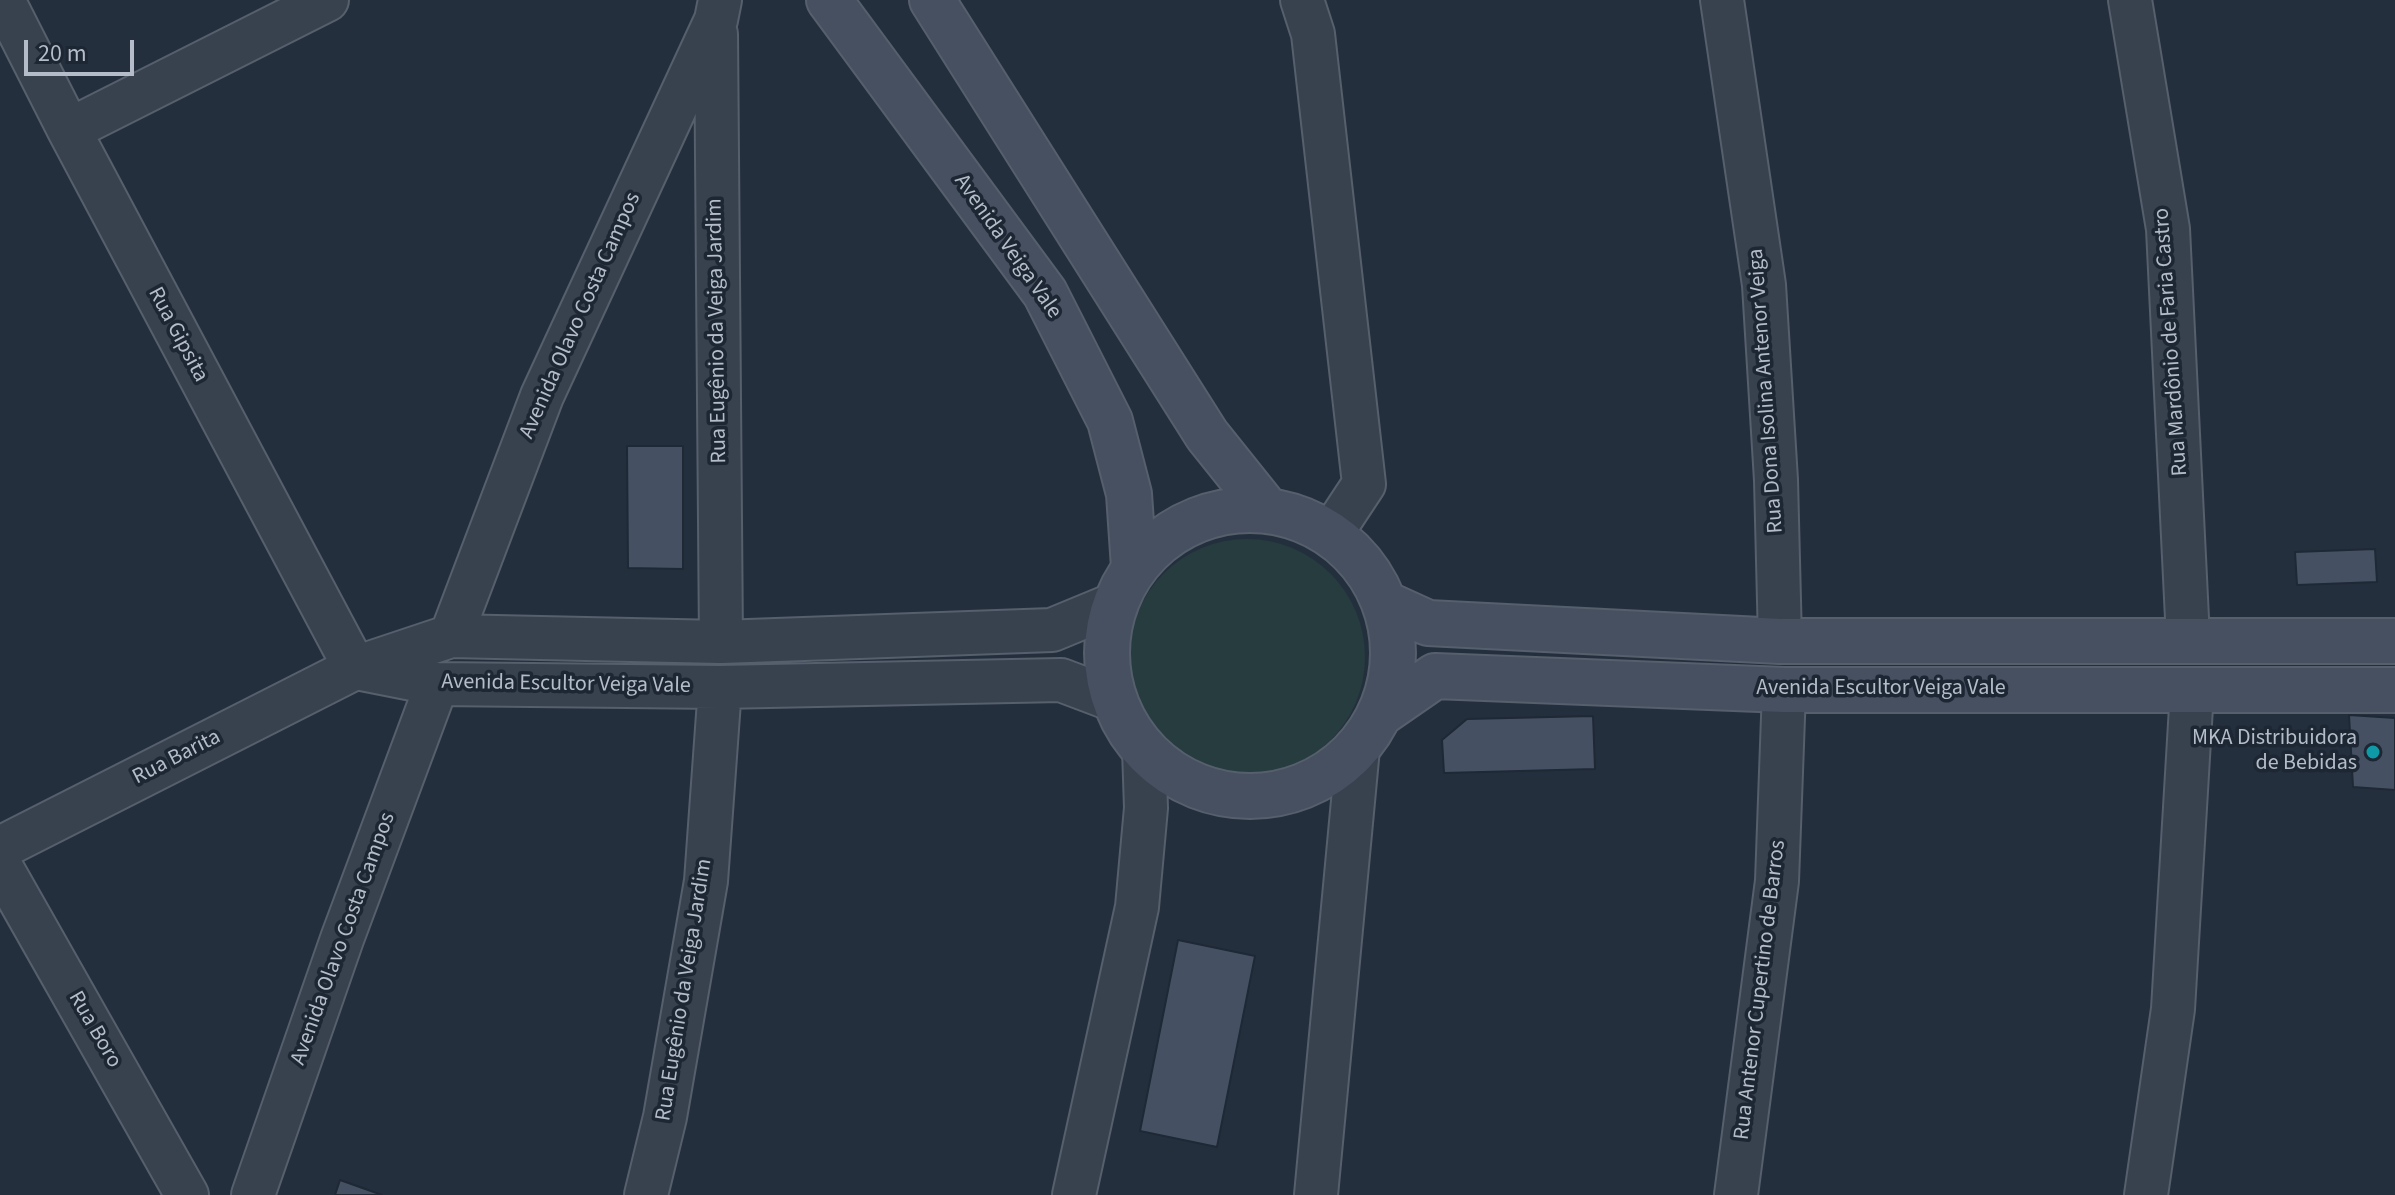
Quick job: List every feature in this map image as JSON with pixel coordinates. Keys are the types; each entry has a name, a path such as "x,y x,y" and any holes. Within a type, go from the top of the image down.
{"main road":[{"name":"Avenida Veiga Vale","path":"829,0 1045,293 1110,421 1129,494 1124,586"},
{"path":"932,0 1207,435 1267,510"},
{"path":"1229,510 1267,510 1300,518 1331,534 1362,565 1384,603 1391,630 1393,659 1389,687 1369,731 1328,774 1291,791 1251,797 1211,791 1175,775 1144,749 1114,700 1107,668 1108,635 1124,586 1160,540 1193,520 1229,510"},
{"path":"1384,603 1428,623 1780,641 2395,641"},
{"name":"Avenida Escultor Veiga Vale","path":"1369,731 1435,676 1784,690 2395,690"}],"street":[{"name":"Rua Gipsita","path":"3,0 355,668"},
{"path":"69,130 327,0"},
{"path":"1302,0 1313,34 1364,484 1331,534"},
{"name":"Rua Dona Isolina Antenor Veiga","path":"1722,0 1764,285 1776,480 1780,641"},
{"name":"Rua Mardônio de Faria Castro","path":"2130,0 2168,229 2188,639"},
{"name":"Avenida Olavo Costa Campos","path":"451,636 542,396 718,10"},
{"name":"Rua Eugênio da Veiga Jardim","path":"718,10 721,642"},
{"name":"Avenida Escultor Veiga Vale","path":"355,668 451,636 721,642 1052,630 1124,586"},
{"name":"Avenida Escultor Veiga Vale","path":"355,668 437,684 720,687 1061,680 1114,700"},
{"name":"Rua Barita","path":"0,848 355,668"},
{"name":"Avenida Olavo Costa Campos","path":"253,1195 342,939 437,684"},
{"name":"Rua Eugênio da Veiga Jardim","path":"646,1195 665,1117 706,881 720,687"},
{"name":"Rua Antenor Cupertino de Barros","path":"1736,1195 1777,881 1784,690"},
{"path":"2146,1195 2173,1009 2192,690"},
{"path":"1316,1195 1369,731"},
{"path":"1074,1195 1137,907 1146,808 1144,749"},
{"name":"Rua Boro","path":"0,865 187,1195"}],"green space":[{"path":"1247,539 1292,548 1330,574 1356,612 1365,657 1356,702 1330,740 1292,766 1247,775 1202,766 1164,740 1138,702 1129,657 1138,612 1164,574 1202,548"}],"building":[{"path":"627,446 683,446 683,569 628,568"},
{"path":"2375,549 2377,582 2297,585 2295,552"},
{"name":"MKA Distribuidora de Bebidas","path":"2349,715 2395,718 2395,790 2353,787"},
{"path":"1593,716 1595,769 1444,773 1442,740 1467,719"},
{"path":"1178,940 1255,956 1217,1147 1140,1131"},
{"path":"340,1180 382,1195 335,1195"}],"place":[{"name":"MKA Distribuidora de Bebidas","path":"2373,752"}]}
